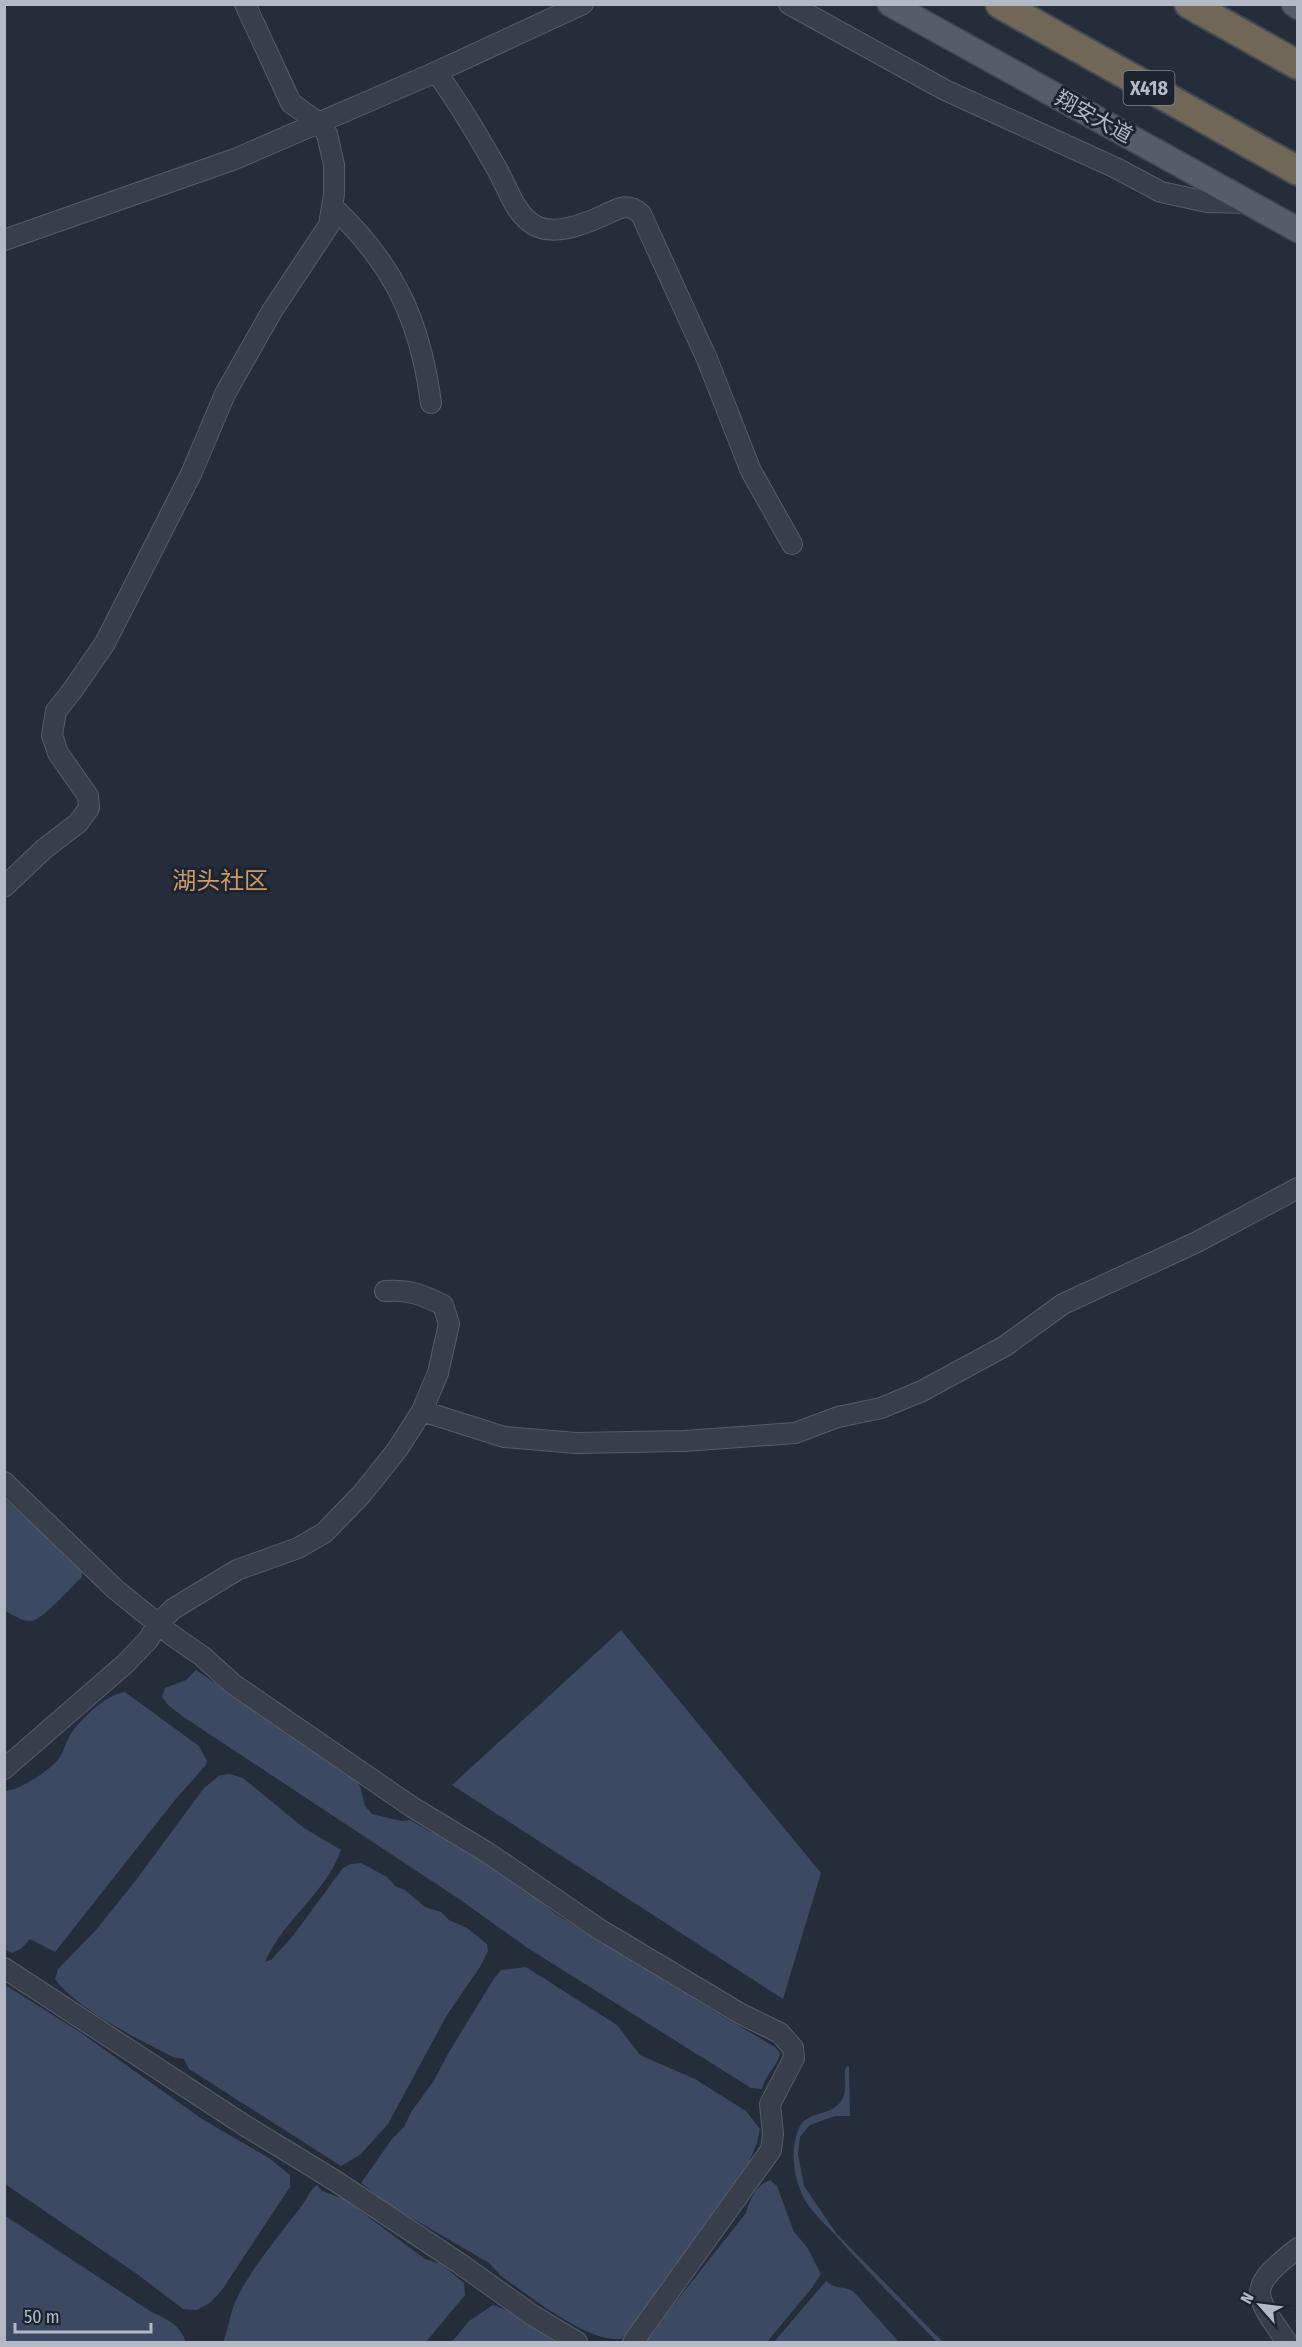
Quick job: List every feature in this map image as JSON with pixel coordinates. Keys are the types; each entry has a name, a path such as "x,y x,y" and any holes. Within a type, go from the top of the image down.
{"highway":[{"name":"X418","path":"1000,4 1298,171"},
{"path":"1189,4 1298,65"}],"main road":[{"name":"翔安大道","path":"890,4 1298,230"},
{"path":"1293,4 1298,7"}],"street":[{"path":"4,887 44,849 78,824 89,808 88,796 58,753 52,735 56,711 72,692 105,643 190,474 225,394 272,311 329,225 334,165 327,134 319,123 291,103 245,4"},
{"path":"4,240 235,159 436,72 583,4"},
{"path":"789,4 945,90 1116,168 1161,192 1207,202 1249,203"},
{"path":"436,72 498,171 518,210 534,225 547,230 571,228 601,217 618,207 629,206 641,214 707,359 751,471 792,544"},
{"path":"332,206 377,254 407,305 417,331 432,403"},
{"path":"422,1410 504,1437 576,1443 684,1441 795,1433 838,1417 880,1408 922,1391 1005,1346 1063,1304 1197,1242 1298,1188"},
{"path":"4,1769 125,1664 173,1609 237,1570 298,1548 324,1533 361,1495 397,1450 422,1410 438,1373 449,1324 443,1305 423,1295 403,1290 385,1291"},
{"path":"4,1482 115,1589 202,1656 233,1684 412,1807 488,1853 599,1929 741,2014 780,2033 788,2040 793,2048 794,2058 770,2104 773,2134 771,2150 633,2343"},
{"path":"4,1968 244,2126 334,2180 459,2263 532,2315 577,2343"},
{"path":"1287,2343 1265,2312 1259,2294 1260,2284 1266,2274 1298,2248"}],"water":[{"path":"4,1498 82,1570 82,1577 57,1602 43,1615 31,1621 5,1611"},
{"path":"621,1630 821,1873 783,1999 452,1785"},
{"path":"196,1670 352,1775 360,1786 365,1806 372,1814 401,1821 410,1820 431,1832 441,1833 526,1890 556,1914 775,2047 780,2053 779,2058 762,2089 751,2088 526,1947 462,1901 185,1718 169,1706 162,1697 165,1688 186,1680"},
{"path":"125,1692 199,1746 207,1761 205,1766 175,1800 55,1952 30,1939 21,1949 12,1953 4,1949 5,1791 27,1783 50,1768 60,1757 70,1735 80,1722 102,1703"},
{"path":"230,1774 243,1778 304,1828 341,1850 325,1880 282,1933 265,1962 271,1960 292,1937 343,1868 361,1863 387,1877 395,1886 405,1890 425,1907 441,1912 449,1920 467,1928 487,1944 488,1951 480,1967 447,2015 388,2124 360,2155 341,2166 189,2069 184,2059 173,2057 93,2013 65,1991 55,1979 58,1969 96,1930 204,1788 220,1775"},
{"path":"526,1967 617,2025 640,2055 695,2079 746,2111 760,2129 749,2162 636,2322 621,2339 592,2334 575,2326 501,2276 489,2263 388,2204 361,2183 392,2139 404,2127 493,1980 501,1970"},
{"path":"5,1985 77,2030 202,2119 269,2158 290,2175 290,2187 222,2290 210,2303 196,2310 183,2309 137,2274 5,2184"},
{"path":"847,2066 849,2067 850,2116 835,2116 810,2125 800,2137 798,2154 804,2186 836,2233 943,2342 937,2342 863,2266 808,2205 799,2187 794,2166 796,2135 804,2121 832,2109 841,2101 845,2091"},
{"path":"770,2180 777,2186 794,2232 807,2247 821,2274 811,2289 767,2342 644,2342 746,2213 757,2189"},
{"path":"317,2185 322,2191 344,2199 425,2259 441,2264 464,2283 465,2295 426,2342 223,2342 235,2303 243,2286"},
{"path":"4,2215 150,2311 172,2323 186,2342 5,2342"},
{"path":"826,2281 834,2286 853,2291 899,2342 774,2342"},
{"path":"493,2305 506,2310 555,2342 452,2342 469,2321"}],"district":[{"name":"湖头社区","path":"220,881"}]}
